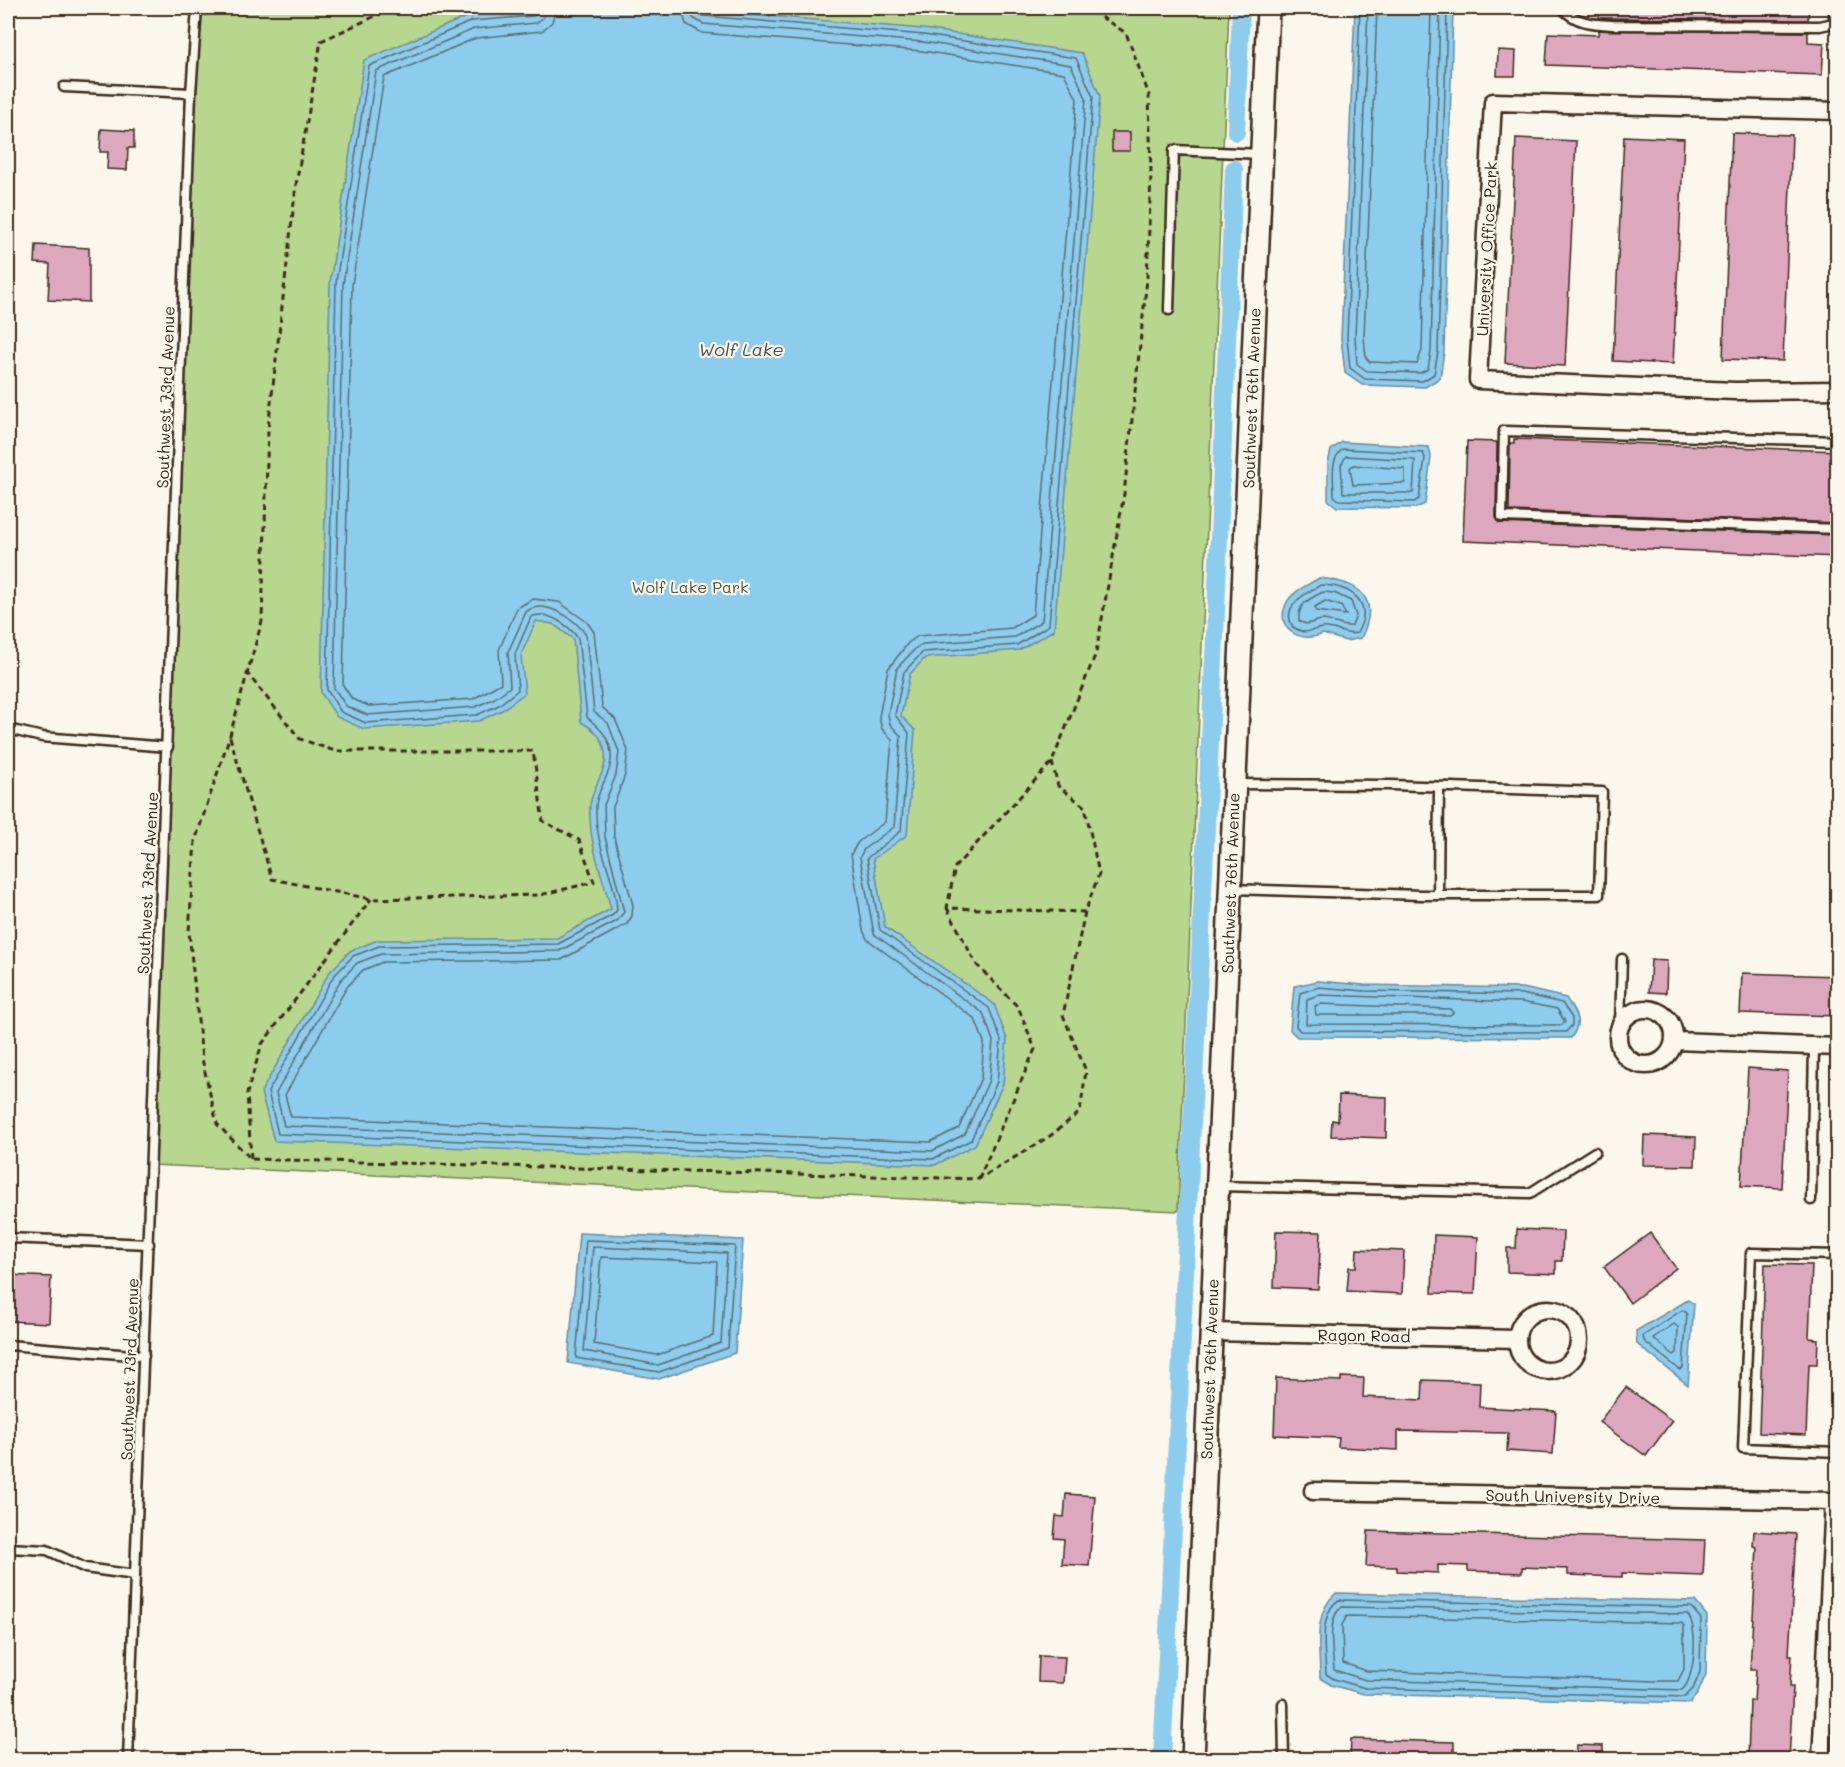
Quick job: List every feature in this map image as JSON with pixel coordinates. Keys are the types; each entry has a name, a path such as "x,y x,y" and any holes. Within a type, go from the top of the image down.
{"street":[{"name":"Southwest 76th Avenue","path":"1193,1760 1268,8"},
{"name":"University Office Park","path":"1838,111 1493,102 1479,380 1735,391 1838,390"},
{"path":"1650,1010 1659,1012 1671,1024 1675,1041 1672,1050 1658,1064 1639,1065 1623,1054 1619,1045 1620,1026 1633,1012 1650,1010"},
{"path":"1675,1041 1838,1047"},
{"name":"Ragon Road","path":"1211,1332 1517,1339"},
{"name":"South University Drive","path":"1313,1491 1835,1501 1821,1760"}],"lane":[{"name":"Southwest 73rd Avenue","path":"128,1760 191,93 197,8"},
{"path":"1563,8 1576,20 1612,25 1820,26 1836,22 1834,8"},
{"path":"64,87 191,93"},
{"path":"1169,310 1174,150 1262,154"},
{"path":"1838,441 1504,431 1502,517 1838,529"},
{"path":"8,729 42,737 168,747"},
{"path":"1230,889 1599,895 1602,792 1234,784"},
{"path":"1438,894 1439,787"},
{"path":"1620,1026 1622,959"},
{"path":"1810,1200 1814,1046"},
{"path":"1217,1186 1530,1193 1595,1152"},
{"path":"8,1238 149,1244"},
{"path":"1838,1255 1751,1253 1743,1448 1838,1452"},
{"path":"8,1346 144,1356"},
{"path":"8,1548 47,1550 85,1568 135,1575"},
{"path":"1282,1704 1284,1760"}],"path":[{"path":"393,8 321,41 296,184 268,429 262,621 230,735 195,841 189,932 202,1059 217,1124 251,1159 979,1179 1050,1136 1080,1112 1086,1071 1063,1015 1085,912 1099,874 1085,807 1058,786 1052,762"},
{"path":"979,1179 1035,1049 1018,1007 976,963 947,908 955,867 1052,762 1096,652 1124,494 1147,279 1151,174 1149,95 1126,33 1087,8"},
{"path":"230,735 272,879 371,899 540,895 594,882 579,840 543,821 533,751 335,751 300,739 247,673"},
{"path":"251,1159 247,1093 262,1044 371,899"},
{"path":"947,908 1085,912"}],"green space":[{"name":"Wolf Lake Park","path":"200,8 1229,8 1178,1211 151,1165"}],"water":[{"name":"Wolf Lake","path":"569,8 669,8 924,29 1082,53 1100,96 1054,630 1019,650 925,658 910,674 901,716 915,730 907,835 873,859 885,927 994,1004 1007,1039 1003,1084 975,1145 935,1165 274,1141 261,1092 329,973 350,951 378,940 557,938 611,909 596,858 590,819 591,799 604,766 604,747 597,734 581,722 573,639 553,624 536,621 521,655 525,693 502,710 479,721 364,729 337,717 321,693 330,283 364,60 471,15"},
{"path":"1355,8 1453,8 1444,352 1440,378 1425,387 1362,385 1345,373 1341,338"},
{"path":"1342,442 1429,447 1431,457 1425,504 1416,508 1337,507 1328,500 1328,463 1331,450"},
{"path":"1319,578 1346,583 1363,594 1369,612 1361,638 1346,641 1323,634 1315,637 1299,636 1287,628 1283,613 1289,599"},
{"path":"1318,981 1364,985 1523,988 1566,998 1577,1018 1577,1027 1571,1038 1297,1037 1290,1030 1294,986"},
{"path":"579,1233 743,1240 735,1353 659,1379 568,1363"},
{"path":"1688,1300 1694,1304 1688,1385 1637,1344 1636,1331"},
{"path":"1336,1593 1695,1601 1707,1616 1706,1674 1698,1693 1690,1703 1364,1694 1331,1685 1320,1678 1320,1621 1328,1601"}],"building":[{"path":"1600,8 1809,8 1808,20 1599,18"},
{"path":"1599,30 1808,32 1808,42 1824,43 1822,75 1546,65 1548,33 1598,35"},
{"path":"1498,50 1516,51 1515,76 1497,76"},
{"path":"101,129 134,131 134,148 128,148 127,170 107,169 108,152 100,152"},
{"path":"1112,132 1130,132 1130,151 1112,151"},
{"path":"1732,133 1792,135 1783,361 1723,359"},
{"path":"1624,136 1684,139 1673,364 1613,361"},
{"path":"1516,138 1576,141 1565,366 1505,363"},
{"path":"36,245 89,248 89,302 48,300 50,264 35,263"},
{"path":"1514,439 1838,451 1838,523 1509,511 1510,443 1514,443"},
{"path":"1467,441 1497,442 1496,517 1499,523 1838,535 1838,557 1463,541"},
{"path":"1651,960 1667,961 1666,993 1649,992"},
{"path":"1742,973 1838,976 1838,1016 1740,1013"},
{"path":"1748,1068 1788,1071 1782,1188 1741,1186"},
{"path":"1339,1095 1387,1097 1386,1138 1331,1136 1332,1120 1338,1121"},
{"path":"1644,1135 1696,1137 1695,1166 1643,1165"},
{"path":"1517,1229 1563,1231 1562,1261 1556,1261 1556,1274 1507,1272 1507,1248 1516,1248"},
{"path":"1276,1231 1321,1232 1318,1289 1274,1287"},
{"path":"1650,1233 1676,1268 1630,1303 1604,1267"},
{"path":"1434,1235 1478,1237 1475,1294 1432,1293"},
{"path":"1357,1249 1404,1251 1402,1294 1347,1291 1349,1267 1356,1267"},
{"path":"1765,1264 1812,1265 1809,1338 1818,1339 1817,1364 1809,1364 1806,1435 1759,1433"},
{"path":"8,1275 51,1277 49,1323 8,1321"},
{"path":"1341,1377 1364,1378 1363,1397 1422,1400 1423,1380 1480,1382 1479,1407 1556,1411 1553,1454 1507,1451 1508,1433 1398,1431 1398,1450 1338,1447 1339,1438 1274,1435 1276,1378 1341,1381"},
{"path":"1626,1387 1672,1421 1646,1456 1599,1422"},
{"path":"1066,1494 1095,1496 1089,1566 1062,1564 1064,1539 1054,1538 1056,1516 1064,1517"},
{"path":"1368,1531 1705,1540 1703,1576 1622,1573 1622,1577 1568,1575 1568,1569 1522,1567 1522,1573 1468,1571 1468,1566 1438,1565 1438,1573 1397,1571 1397,1567 1366,1566"},
{"path":"1754,1531 1796,1534 1789,1655 1792,1655 1790,1687 1793,1687 1789,1760 1748,1760 1750,1701 1754,1701 1756,1670 1750,1670 1757,1547 1753,1546"},
{"path":"1039,1656 1065,1657 1063,1683 1038,1682"},
{"path":"1351,1739 1454,1742 1454,1760 1350,1760"},
{"path":"1577,1745 1603,1746 1603,1760 1576,1760"}],"waterway":[{"path":"1236,132 1241,8"},
{"path":"1162,1760 1215,636 1234,169"}]}
